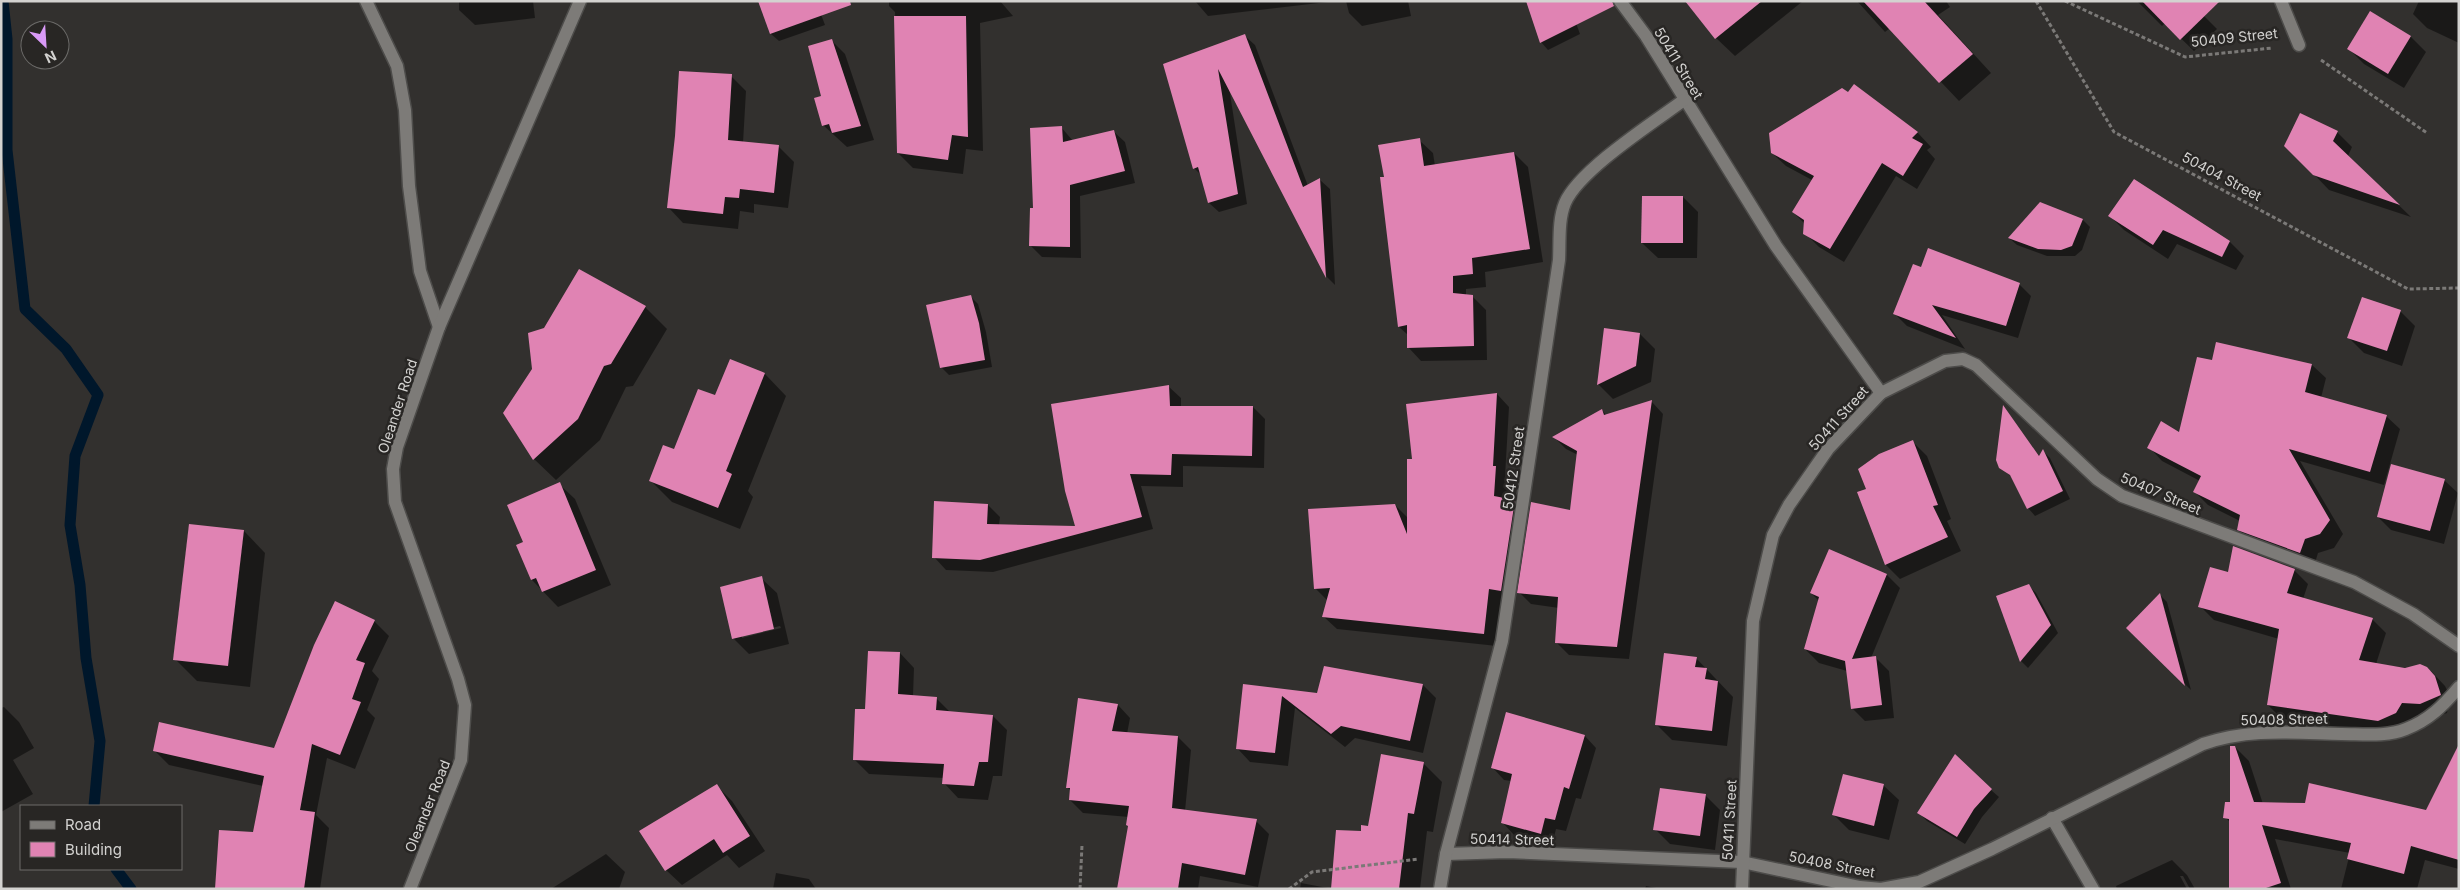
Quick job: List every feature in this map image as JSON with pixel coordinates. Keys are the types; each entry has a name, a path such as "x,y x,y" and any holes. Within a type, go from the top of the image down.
{"street":[{"path":"366,1 397,66 405,110 409,186 420,271 440,327"},
{"name":"Oleander Road","path":"410,889 462,760 465,705 458,679 395,502 393,469 397,447 440,327 580,1"},
{"name":"50411 Street","path":"1620,1 1646,36 1776,246 1881,393 1828,449 1789,505 1773,535 1753,620 1742,889"},
{"name":"50409 Street","path":"2281,1 2299,45"},
{"name":"50412 Street","path":"1440,889 1446,854 1502,641 1559,260 1561,218 1566,201 1587,173 1684,100"},
{"name":"50407 Street","path":"1881,393 1945,361 1963,359 1976,365 2097,479 2122,496 2354,582 2413,614 2459,646"},
{"name":"50408 Street","path":"1742,862 1881,889 1918,882 1992,849 2203,744 2225,736 2251,732 2370,734 2404,730 2425,720 2441,709 2459,687"},
{"path":"2052,818 2093,889"},
{"name":"50414 Street","path":"1446,854 1507,852 1742,862"}],"path":[{"name":"50404 Street","path":"2036,1 2114,132 2408,289 2459,288"},
{"name":"50409 Street","path":"2065,1 2185,57 2299,45"},
{"path":"2299,45 2427,133"},
{"path":"1080,889 1082,845"},
{"path":"1289,889 1312,872 1401,862 1446,854"}],"building":[{"path":"758,1 850,1 851,5 770,34"},
{"path":"1526,1 1612,1 1614,6 1540,43"},
{"path":"1685,1 1762,1 1715,39"},
{"path":"1863,1 1924,1 1973,54 1939,83"},
{"path":"2142,1 2220,1 2180,40"},
{"path":"2370,11 2411,36 2388,74 2347,49"},
{"path":"894,16 966,16 968,137 952,135 948,160 897,153"},
{"path":"1245,34 1303,187 1320,178 1326,278 1218,69 1238,194 1208,203 1198,167 1193,169 1163,64"},
{"path":"832,39 861,126 832,133 829,124 822,126 814,98 821,96 808,46"},
{"path":"679,71 732,74 728,140 779,145 774,193 740,189 739,198 725,197 723,214 667,208 675,136"},
{"path":"1854,84 1918,132 1912,138 1923,144 1903,176 1882,163 1830,249 1803,234 1804,220 1792,212 1814,176 1771,153 1769,133 1842,88 1848,92"},
{"path":"2300,113 2338,131 2333,141 2400,205 2313,175 2284,146"},
{"path":"1062,126 1063,142 1114,130 1125,171 1070,185 1070,247 1029,246 1030,208 1033,208 1030,128"},
{"path":"1420,138 1424,166 1514,152 1530,249 1472,258 1473,274 1453,276 1453,293 1473,295 1474,346 1407,348 1407,325 1398,327 1380,177 1384,177 1378,145"},
{"path":"2134,179 2230,241 2222,257 2163,230 2153,245 2108,216"},
{"path":"1642,196 1683,196 1683,243 1641,243"},
{"path":"2040,202 2083,219 2072,246 2061,250 2038,249 2008,238"},
{"path":"1928,248 2020,283 2006,326 1932,305 1956,338 1893,314 1913,264 1921,267"},
{"path":"579,269 646,306 611,364 604,366 578,419 533,460 503,413 532,369 528,333 544,328"},
{"path":"971,295 979,323 985,360 940,368 926,305"},
{"path":"2362,297 2401,310 2387,351 2347,338"},
{"path":"1604,328 1640,333 1636,366 1597,385"},
{"path":"2216,342 2312,364 2305,392 2387,415 2370,472 2289,449 2330,520 2320,534 2305,539 2300,553 2237,530 2240,515 2193,492 2201,476 2147,448 2161,421 2179,432 2197,357 2212,360"},
{"path":"730,359 765,373 726,471 732,474 718,508 649,481 663,445 674,449 698,389 715,395"},
{"path":"1169,385 1170,406 1253,406 1252,456 1172,454 1171,475 1130,474 1142,517 980,560 932,558 934,501 988,504 987,524 1075,526 1065,491 1051,404"},
{"path":"1497,393 1493,466 1496,466 1494,496 1515,500 1501,591 1489,589 1484,634 1322,617 1330,588 1314,589 1308,509 1395,504 1407,534 1407,459 1412,459 1406,404"},
{"path":"1652,400 1617,647 1555,643 1558,597 1517,593 1531,502 1570,510 1577,451 1552,437 1602,409 1604,415"},
{"path":"2003,405 2039,456 2043,449 2063,491 2027,509 2010,475 1999,468 1996,460"},
{"path":"1913,440 1938,505 1933,506 1948,537 1885,565 1857,492 1866,489 1858,469 1879,454"},
{"path":"2391,464 2445,479 2430,531 2377,517"},
{"path":"560,482 596,570 542,592 536,578 531,580 516,545 523,542 507,505"},
{"path":"189,524 244,530 228,666 173,660"},
{"path":"2233,546 2295,569 2287,593 2373,618 2359,660 2405,668 2420,664 2427,667 2435,676 2441,695 2420,704 2402,703 2396,713 2378,721 2267,705 2279,629 2198,607 2210,567 2228,572"},
{"path":"1829,549 1887,574 1852,659 1876,656 1882,705 1851,709 1845,661 1804,649 1819,597 1810,593"},
{"path":"762,576 774,629 732,639 720,587"},
{"path":"2029,584 2051,625 2020,662 1996,596"},
{"path":"2160,593 2185,686 2126,628"},
{"path":"335,601 375,620 356,660 365,663 352,699 361,702 340,755 312,744 300,810 315,812 304,889 215,889 219,830 253,832 264,776 153,751 159,722 274,748 314,645"},
{"path":"868,651 900,652 898,694 937,697 936,710 993,715 988,762 979,762 974,786 942,784 944,764 853,760 855,709 865,709"},
{"path":"1664,653 1697,657 1695,667 1707,668 1705,679 1718,681 1712,731 1655,725"},
{"path":"1324,666 1423,684 1410,741 1341,726 1331,734 1282,696 1275,753 1236,749 1243,684 1317,693"},
{"path":"1078,698 1118,704 1112,731 1178,736 1172,808 1257,819 1245,875 1182,863 1178,889 1117,889 1128,826 1126,825 1129,806 1069,800 1070,788 1066,788"},
{"path":"1506,712 1585,735 1569,789 1564,787 1555,820 1545,818 1541,834 1501,823 1512,774 1491,768"},
{"path":"2459,744 2459,860 2411,846 2404,874 2347,859 2351,843 2262,825 2281,883 2263,889 2229,889 2229,819 2223,818 2225,802 2230,802 2230,746 2235,746 2254,802 2305,803 2309,783 2426,810"},
{"path":"1381,754 1424,762 1414,814 1408,813 1399,889 1331,889 1336,830 1361,831 1361,825 1368,826"},
{"path":"1955,754 1992,789 1974,809 1957,837 1917,813"},
{"path":"1843,774 1884,784 1874,826 1832,815"},
{"path":"717,784 750,836 723,853 714,839 665,871 639,831"},
{"path":"1660,788 1706,794 1700,836 1653,830"}],"waterway":[{"path":"3,1 7,39 7,150 25,309 66,349 98,395 75,456 70,525 80,585 86,658 100,741 94,805"},
{"path":"117,870 131,889"}]}
